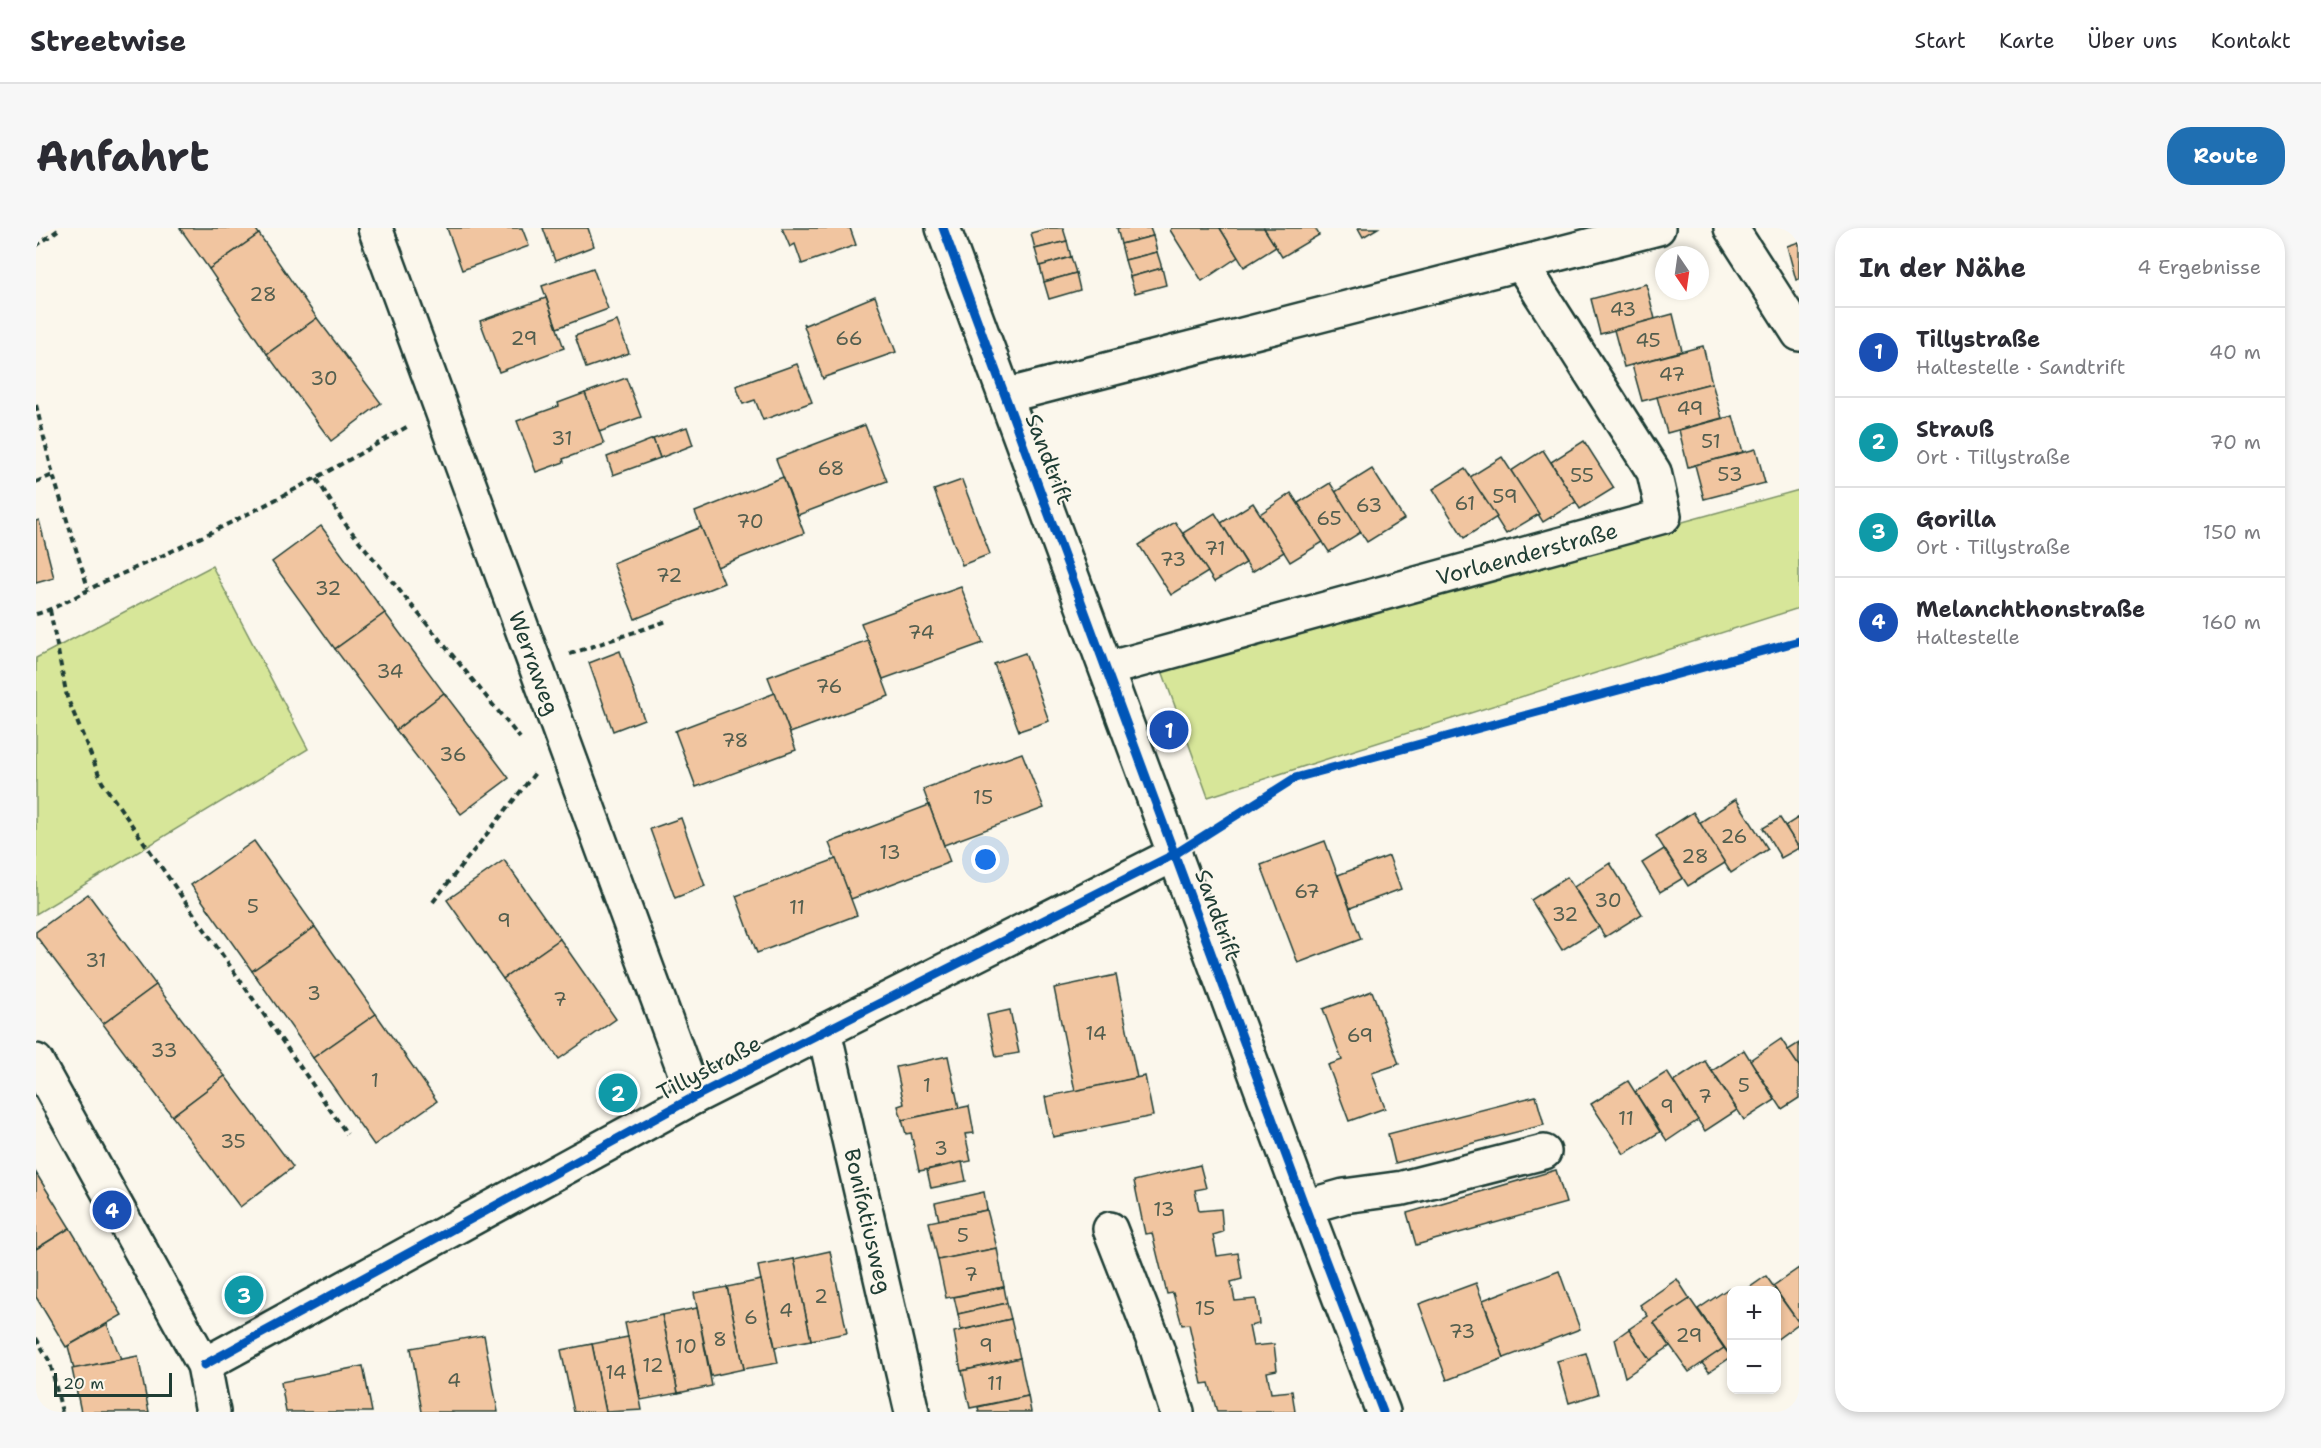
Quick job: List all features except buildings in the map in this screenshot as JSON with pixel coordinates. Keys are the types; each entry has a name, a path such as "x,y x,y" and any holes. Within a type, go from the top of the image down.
{"street":[{"name":"Werraweg","path":"375,228 536,667 556,760 694,1097"},
{"name":"Sandtrift","path":"942,228 1305,1208 1383,1412"},
{"path":"1005,396 1521,263 1563,240 1658,228"},
{"path":"1731,228 1799,334"},
{"name":"Vorlaenderstraße","path":"1107,669 1664,516 1654,472 1521,263"},
{"name":"Tillystraße","path":"204,1365 694,1097 1175,854"},
{"name":"Bonifatiusweg","path":"824,1031 912,1412"},
{"path":"36,1061 204,1365 213,1412"},
{"path":"1305,1208 1344,1197 1403,1188 1544,1152"},
{"path":"1110,1229 1157,1349 1177,1412"}],"path":[{"path":"36,246 61,228"},
{"path":"36,405 52,475 88,588"},
{"path":"36,614 50,610 88,588 169,554 317,479 441,408"},
{"path":"36,482 52,475"},
{"path":"317,479 342,520 556,760 433,902"},
{"path":"50,610 67,697 102,782 347,1134"},
{"path":"536,667 667,621"},
{"path":"36,1338 50,1362 62,1412"}],"green space":[{"path":"1799,490 1799,608 1208,797 1160,665 1660,523 1679,523"},
{"path":"212,566 308,749 36,914 36,658"}],"cycle path":[{"path":"943,228 1383,1412"},
{"path":"204,1365 694,1097 1175,854 1295,778 1799,641"}],"place":[{"name":"Tillystraße","path":"1169,730"},
{"name":"Strauß","path":"618,1093"},
{"name":"Melanchthonstraße","path":"112,1210"},
{"name":"Gorilla","path":"244,1295"}]}
